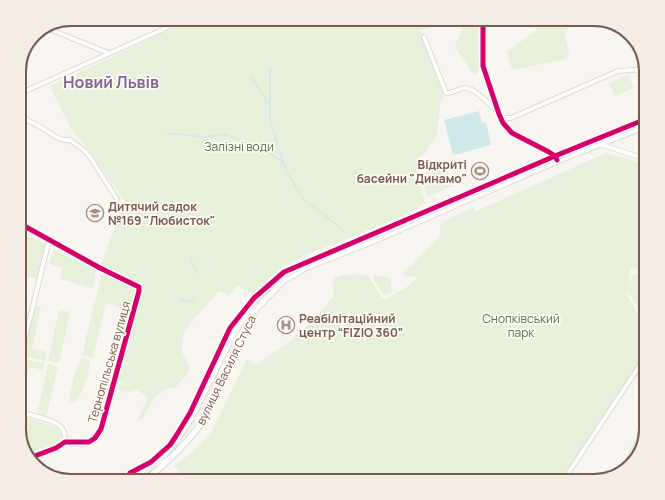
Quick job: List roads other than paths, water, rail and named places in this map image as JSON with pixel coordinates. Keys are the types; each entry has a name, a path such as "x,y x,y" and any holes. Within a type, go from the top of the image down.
{"main road":[{"name":"вулиця Василя Стуса","path":"139,474 152,466 180,438 239,324 282,282 307,267 371,242 557,161 639,129"},
{"name":"вулиця Василя Стуса","path":"152,474 175,455 194,434 202,422 256,309"}],"street":[{"path":"26,91 169,26"},
{"path":"483,26 483,66 503,122 512,133 549,152 555,156 557,161"},
{"path":"52,30 108,53"},
{"path":"424,37 446,93 453,93 462,88 470,89 480,96 500,116 511,118"},
{"path":"503,122 618,71 639,70"},
{"path":"26,120 44,129 55,137 70,140 85,151 117,199"},
{"path":"599,144 639,157"},
{"name":"Тернопільська вулиця","path":"26,227 100,268 139,287 101,429 95,438 89,442 65,442 56,448 35,456"},
{"path":"26,334 49,240"},
{"path":"568,474 639,367"},
{"path":"26,414 58,424 63,429 65,442"}],"water":[{"path":"479,111 482,123 486,122 491,145 453,155 444,120"}],"waterway":[{"path":"270,68 270,120 286,171 305,201 346,233"},
{"path":"252,78 269,105"},
{"path":"167,133 204,137 224,134 265,151 283,162"},
{"path":"190,258 197,273"},
{"path":"181,299 187,302 195,298"}],"tram line":[{"path":"142,474 166,456 187,432 202,407 226,355 244,322 255,307 281,282 296,272 327,256 393,231 550,163 639,127"}],"place":[{"name":"Відкриті басейни \"Динамо\"","path":"480,171"},
{"name":"Дитячий садок №169 \"Любисток\"","path":"95,213"},
{"name":"Реабілітаційний центр “FIZIO 360”","path":"286,325"}],"district":[{"name":"Новий Львів","path":"111,82"}],"park label":[{"name":"Залізні води","path":"239,146"},
{"name":"Снопківський парк","path":"521,325"}]}
